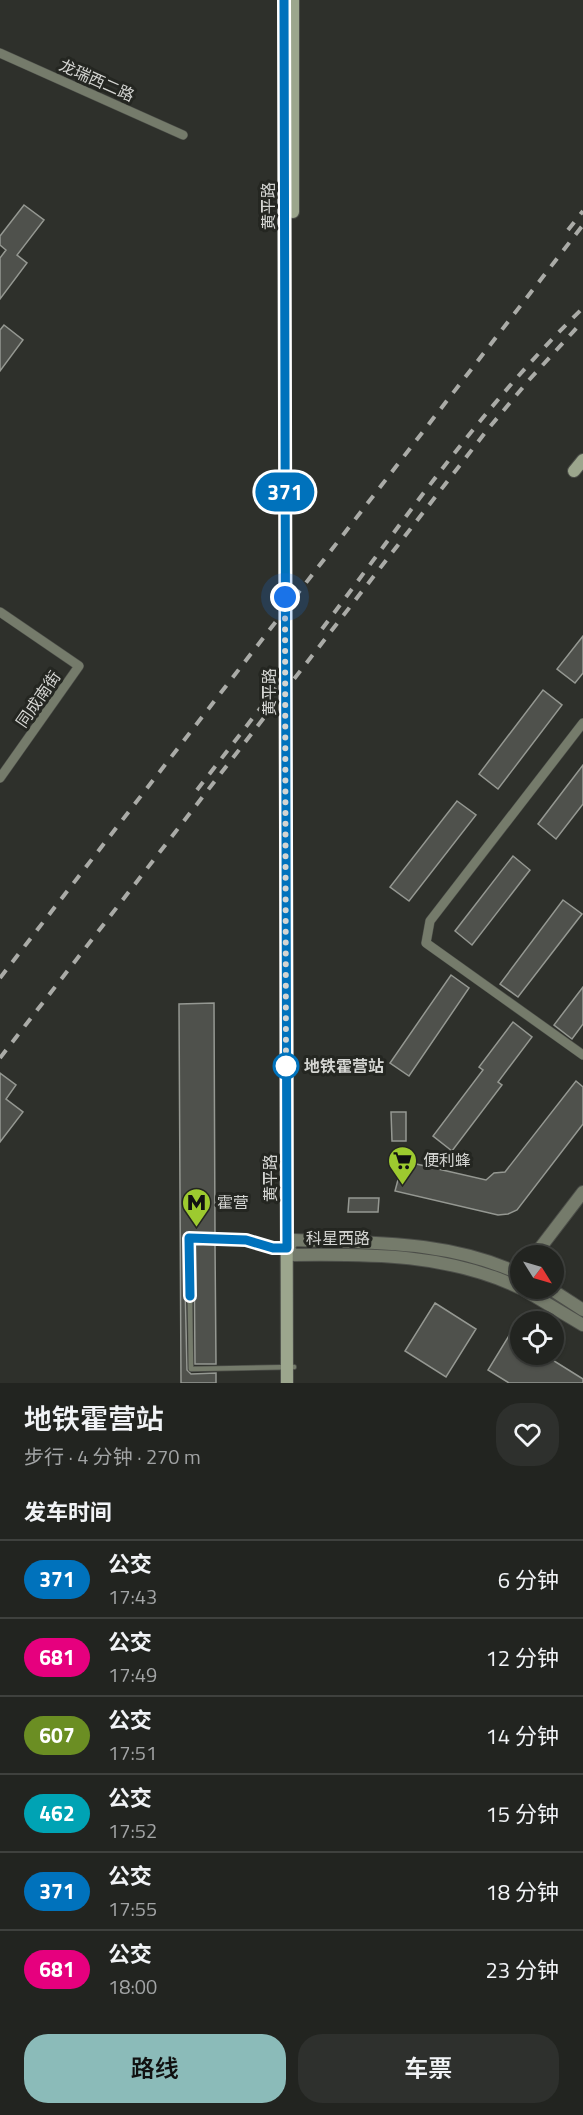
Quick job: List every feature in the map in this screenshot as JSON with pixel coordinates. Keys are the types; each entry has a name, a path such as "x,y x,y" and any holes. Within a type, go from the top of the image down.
{"main road":[{"name":"黄平路","path":"284,0 292,1248"},
{"name":"黄平路","path":"287,1383 290,1368 292,1248 293,0"},
{"path":"579,474 583,460"},
{"name":"黄平路","path":"290,1368 294,1383"}],"street":[{"name":"龙瑞西二路","path":"0,53 183,135"},
{"name":"同成南街","path":"0,612 79,666 0,778"},
{"path":"583,723 430,921 426,943 583,1055"},
{"path":"542,1245 583,1192"},
{"name":"科星西路","path":"292,1248 377,1242 428,1247 484,1259 510,1276"},
{"path":"564,1298 583,1310"},
{"name":"科星西路","path":"545,1299 583,1324"}],"lane":[{"path":"290,1368 191,1370 189,1238 246,1240 273,1248 292,1248"}],"building":[{"path":"24,205 44,220 17,255 27,263 0,299 0,258 6,250 0,245 0,236"},
{"path":"4,325 23,340 0,371 0,330"},
{"path":"583,636 583,673 575,683 557,669"},
{"path":"543,690 562,705 498,789 479,774"},
{"path":"583,765 583,804 556,839 538,824"},
{"path":"457,801 476,815 409,901 390,887"},
{"path":"513,856 530,870 472,945 455,931"},
{"path":"563,900 582,914 518,997 500,984"},
{"path":"451,975 469,988 409,1076 390,1063"},
{"path":"583,987 583,1024 572,1039 554,1025"},
{"path":"214,1003 215,1234 189,1234 184,1238 187,1370 191,1374 216,1373 216,1383 181,1383 179,1004"},
{"path":"513,1022 532,1037 498,1082 502,1085 452,1151 433,1136 483,1070 479,1067"},
{"path":"0,1073 16,1085 6,1099 23,1112 0,1142"},
{"path":"576,1081 583,1087 583,1124 517,1210 498,1215 395,1191 403,1161 486,1180 494,1173 505,1172"},
{"path":"391,1112 406,1112 406,1141 392,1141"},
{"path":"349,1198 379,1198 378,1212 348,1212"},
{"path":"194,1243 215,1243 216,1364 195,1364"},
{"path":"435,1303 476,1329 446,1377 405,1351"},
{"path":"510,1334 510,1365 561,1365 583,1379 583,1383 509,1383 488,1370"}],"railway":[{"path":"568,230 583,211"},
{"path":"0,978 583,225"},
{"path":"322,629 446,463 512,383 583,308"},
{"path":"0,1058 488,429 583,321"},
{"path":"197,790 276,688"}],"bus line":[{"name":"371","path":"190,1296 189,1238 246,1240 273,1248 287,1248 284,0"}],"place":[{"name":"地铁霍营站","path":"286,1066"},
{"name":"便利蜂","path":"402,1186"},
{"name":"霍营","path":"196,1228"}],"route":[{"path":"285,597 286,1073 286,1066"}]}
